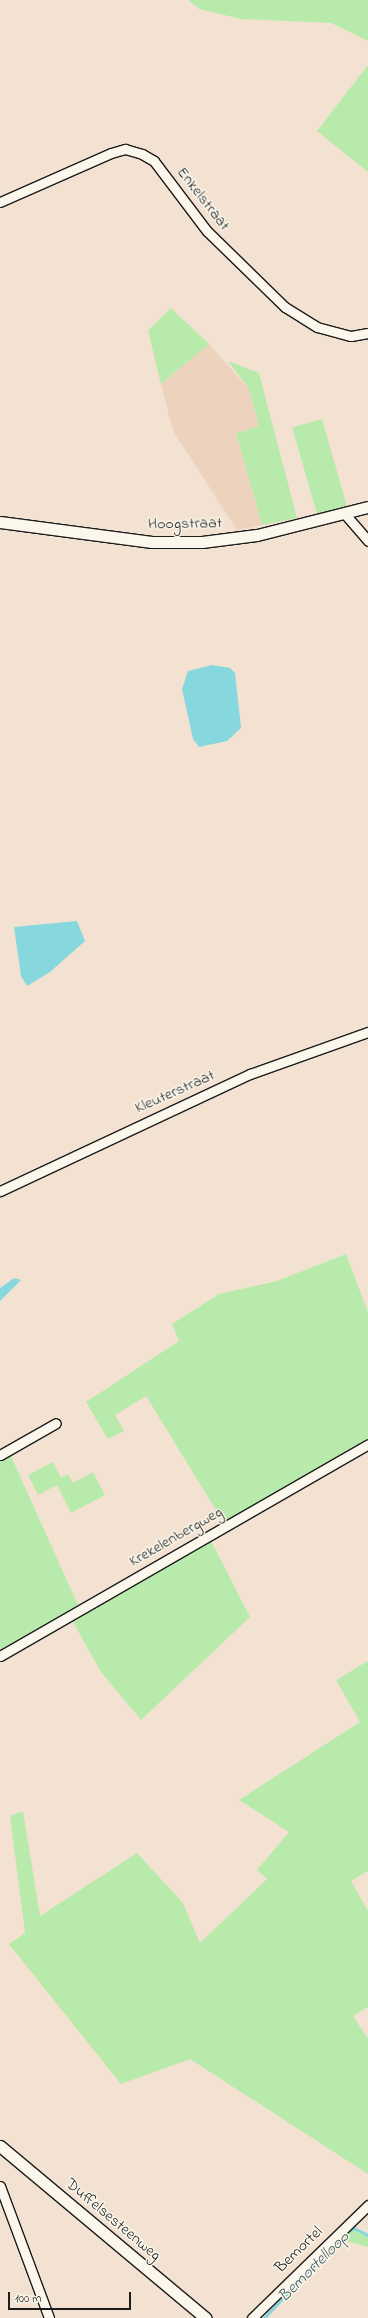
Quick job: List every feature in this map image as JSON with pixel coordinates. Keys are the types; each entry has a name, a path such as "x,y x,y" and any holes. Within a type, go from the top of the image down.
{"street":[{"name":"Enkelstraat","path":"0,202 111,154 125,150 142,154 154,161 207,231 285,307 317,327 351,336 368,333"},
{"name":"Hoogstraat","path":"0,522 122,539 180,542 257,535 368,507"},
{"path":"344,513 368,541"},
{"name":"Kleuterstraat","path":"0,1191 250,1074 368,1032"},
{"path":"0,1455 56,1423"},
{"name":"Krekelenbergweg","path":"0,1656 368,1444"},
{"name":"Duffelsesteenweg","path":"0,2146 206,2318"},
{"path":"0,2186 49,2318"},
{"name":"Bemortel","path":"252,2318 368,2205"}],"shaded area":[{"path":"209,344 249,389 259,426 236,433 262,525 237,530 175,434 170,420 161,384"}],"green space":[{"path":"188,0 368,0 368,41 331,23 241,19 199,9"},
{"path":"368,65 368,172 317,131"},
{"path":"171,308 209,344 161,384 148,331"},
{"path":"228,361 259,373 297,518 262,525 236,433 259,426 249,389"},
{"path":"322,419 347,506 317,514 292,428"},
{"path":"346,1254 368,1312 368,1438 224,1523 146,1396 115,1415 124,1431 108,1439 86,1402 179,1341 172,1324 219,1294 277,1281"},
{"path":"10,1454 78,1605 0,1650 0,1458"},
{"path":"53,1462 61,1478 68,1474 73,1483 93,1472 105,1495 71,1513 57,1485 38,1495 28,1475"},
{"path":"210,1539 250,1617 141,1720 101,1672 73,1622"},
{"path":"368,1661 368,1871 351,1881 368,1911 368,2007 353,2016 368,2039 368,2174 190,2059 121,2084 9,1944 25,1933 10,1816 23,1811 40,1916 137,1853 183,1903 200,1943 267,1879 257,1870 289,1832 239,1800 360,1722 336,1680"},
{"path":"350,2229 368,2234 368,2247 343,2240"}],"water":[{"path":"212,665 230,668 235,673 241,728 227,741 199,747 193,739 182,689 188,671"},
{"path":"77,921 85,941 50,972 27,986 21,976 14,927"},
{"path":"14,1278 21,1280 0,1301 0,1288"}],"waterway":[{"name":"Bemortelloop","path":"345,2233 354,2228 368,2235"},
{"name":"Bemortelloop","path":"264,2318 329,2249"}]}
